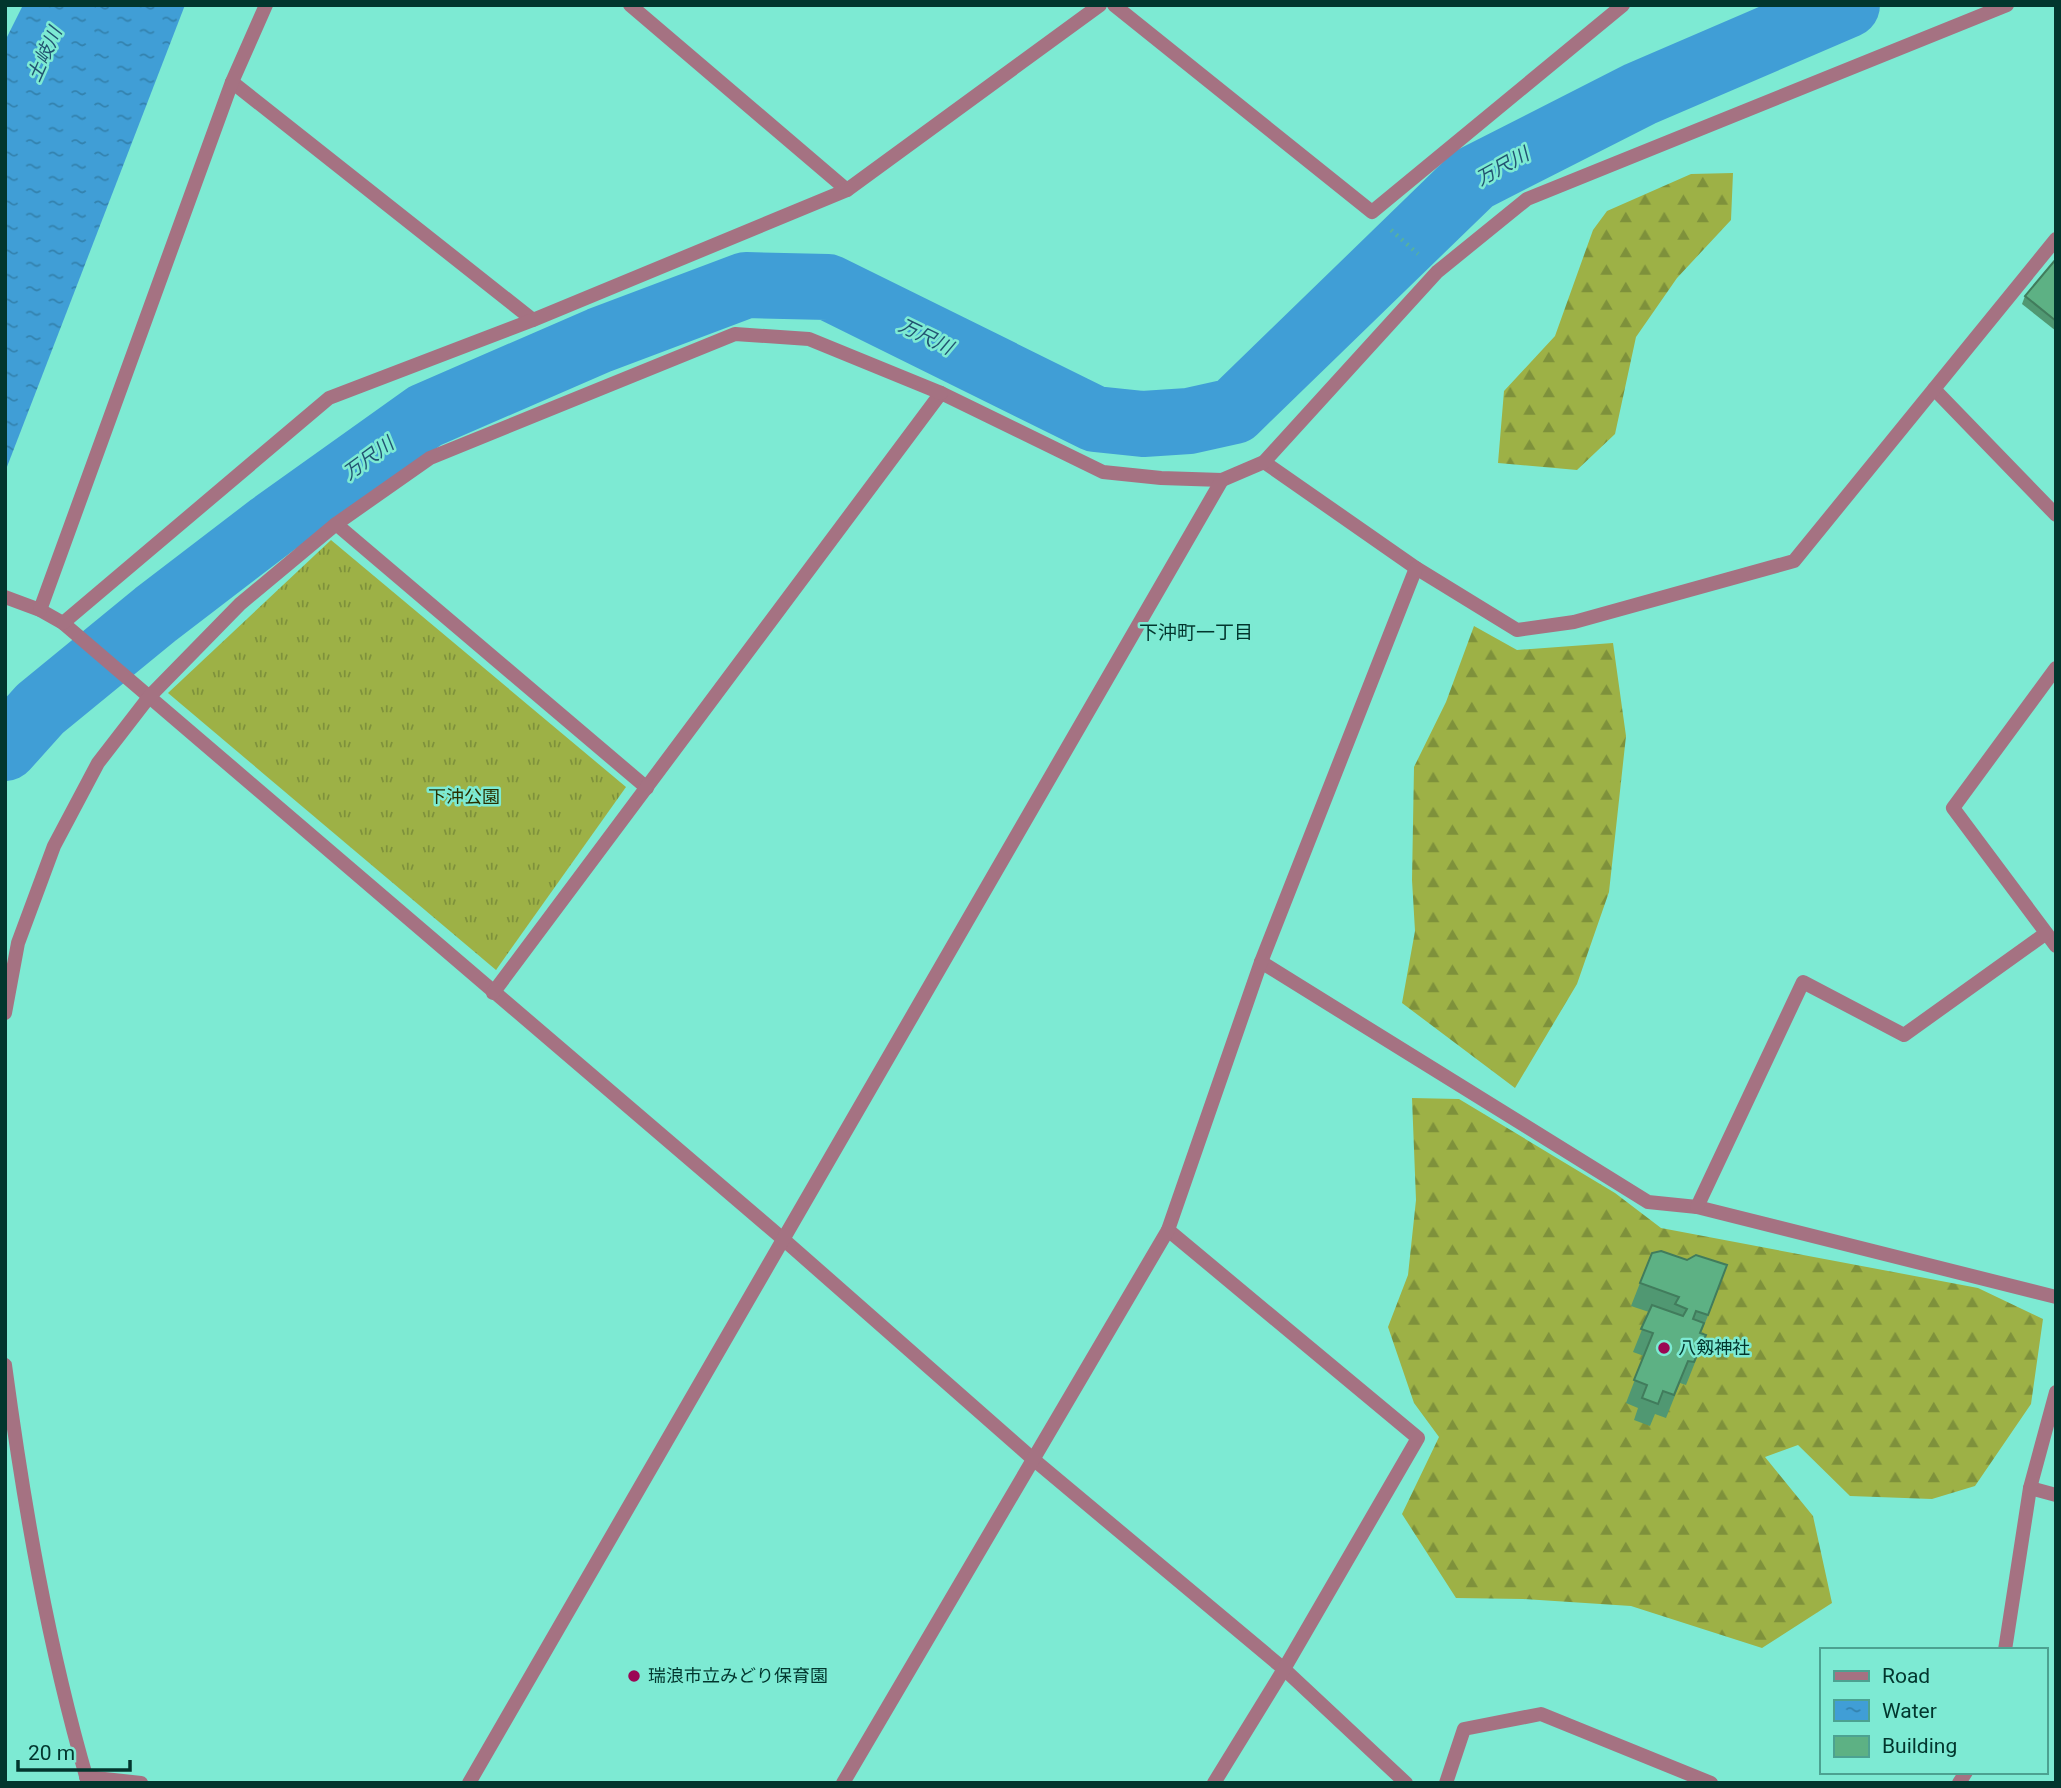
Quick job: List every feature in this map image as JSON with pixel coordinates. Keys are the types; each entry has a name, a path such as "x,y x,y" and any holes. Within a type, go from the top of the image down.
{"street":[{"path":"40,610 232,82 266,5"},
{"path":"631,5 847,190"},
{"path":"63,623 329,398 533,320 847,190 1100,5"},
{"path":"1114,5 1372,212 1623,5"},
{"path":"5,1013 18,943 54,846 98,763 149,697 240,604 336,524 430,458 735,334 809,338 942,393 1103,472 1222,480 1264,462 1437,272 1527,200 2007,5"},
{"path":"232,82 533,320"},
{"path":"1264,462 1416,568 1517,630 1574,622 1794,561 2056,239"},
{"path":"1934,389 2056,515"},
{"path":"494,993 942,393"},
{"path":"469,1783 1222,480"},
{"path":"336,524 647,788"},
{"path":"843,1783 1168,1230 1261,962 1416,568"},
{"path":"5,597 40,610 63,623 783,1239 1033,1459 1284,1669 1406,1783"},
{"path":"2056,668 1953,808 2056,946"},
{"path":"1697,1207 1803,982 1904,1035 2045,934"},
{"path":"1261,962 1648,1202 1697,1207 2056,1297"},
{"path":"1168,1230 1418,1438 1284,1669 1214,1783"},
{"path":"5,1365 25,1500 53,1647 87,1780 141,1783"},
{"path":"2004,1648 2030,1488 2056,1392"},
{"path":"2030,1488 2056,1495"},
{"path":"1446,1783 1464,1728 1541,1714 1712,1783"}],"path":[{"path":"1372,212 1437,272"}],"green space":[{"path":"1733,173 1731,220 1677,278 1636,337 1615,434 1577,470 1498,463 1504,391 1555,336 1593,230 1607,211 1691,174"},
{"name":"下沖公園","path":"331,540 626,787 496,970 168,693"},
{"path":"1474,626 1517,650 1613,643 1626,736 1609,892 1577,984 1515,1088 1402,1003 1415,931 1412,880 1414,767 1446,702"},
{"path":"1412,1098 1459,1099 1615,1193 1661,1228 1978,1288 2043,1319 2031,1404 1975,1486 1932,1499 1850,1496 1798,1445 1765,1457 1813,1516 1832,1603 1762,1648 1631,1606 1456,1598 1402,1514 1439,1437 1414,1403 1388,1327 1408,1275 1416,1200"}],"water":[{"name":"土岐川","path":"23,5 185,5 5,472 5,41"}],"building":[{"path":"2056,259 2056,321 2025,296"},
{"name":"八剱神社","path":"1661,1251 1687,1260 1696,1255 1727,1265 1708,1315 1696,1311 1693,1319 1704,1323 1700,1333 1706,1335 1694,1362 1688,1361 1674,1395 1663,1391 1658,1404 1642,1398 1647,1385 1634,1380 1653,1333 1641,1329 1652,1305 1683,1316 1687,1309 1675,1304 1679,1297 1640,1283 1652,1253"}],"waterway":[{"name":"万尺川","path":"5,748 40,709 156,614 271,526 425,416 600,340 746,285 828,287 1095,419 1143,424 1189,421 1234,411 1473,179 1640,94 1847,5"}],"place":[{"name":"八剱神社","path":"1664,1348"},
{"name":"瑞浪市立みどり保育園","path":"634,1676"}],"district":[{"name":"下沖町一丁目","path":"1196,632"}]}
